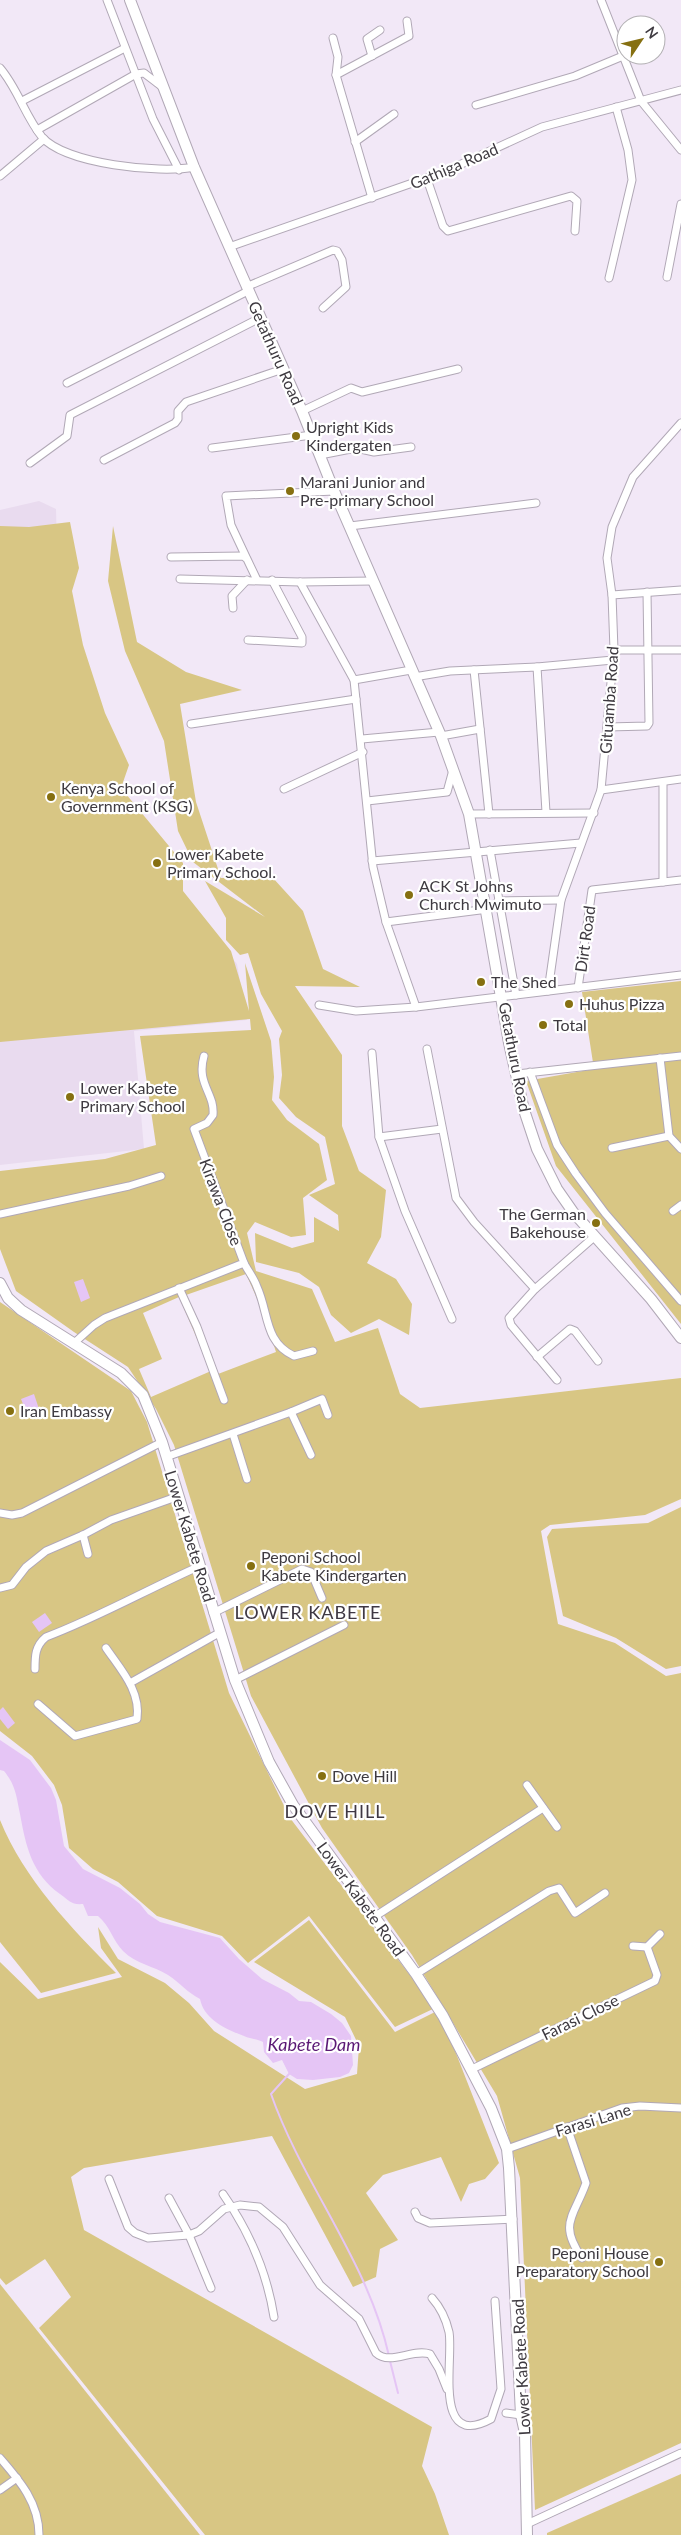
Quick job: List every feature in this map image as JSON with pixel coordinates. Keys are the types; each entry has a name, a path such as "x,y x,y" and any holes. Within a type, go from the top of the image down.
{"main road":[{"name":"Getathuru Road","path":"130,0 161,86 194,167 302,411 372,581 440,734 469,814 488,909 503,996 504,1016 524,1110 541,1157 557,1189 594,1237 651,1299 681,1338"},
{"name":"Lower Kabete Road","path":"0,1283 8,1298 21,1310 121,1372 143,1395 162,1442 219,1633 235,1680 261,1744 286,1794 416,1974 443,2016 492,2108 507,2149 513,2219 521,2415 524,2432 527,2535"}],"street":[{"path":"107,0 153,119 180,170"},
{"path":"602,0 616,39"},
{"path":"336,75 410,36 407,21"},
{"path":"372,56 367,39 380,30"},
{"path":"333,38 338,57 336,75 372,198"},
{"path":"22,101 125,48"},
{"path":"476,105 575,76 616,59"},
{"path":"626,65 641,101 681,150"},
{"path":"0,68 11,81 37,130 44,139 72,155 135,167 180,170 194,167"},
{"path":"37,130 136,74 144,73 161,86"},
{"name":"Gathiga Road","path":"229,246 427,179 542,128 681,90"},
{"path":"609,278 632,180 628,150 616,107"},
{"path":"355,142 394,114"},
{"path":"0,176 44,139"},
{"path":"427,179 443,226 448,231 571,196 577,201 575,231"},
{"path":"667,278 681,204"},
{"path":"67,383 247,289 333,250 337,251 342,260 346,287 323,308"},
{"path":"30,463 67,436 70,415 260,318"},
{"path":"104,460 175,424 178,419 178,411 186,402 283,369"},
{"path":"302,411 351,388 362,392 458,369"},
{"name":"Gituamba Road","path":"548,991 561,900 601,790 614,650 612,595 607,558 612,527 622,499 633,477 681,423"},
{"path":"212,448 312,435"},
{"path":"320,455 356,448 374,452 411,447"},
{"path":"257,580 231,525 226,496 334,491"},
{"path":"350,526 536,503"},
{"path":"171,557 246,557"},
{"path":"180,579 300,582 372,581"},
{"path":"233,608 232,596 247,580"},
{"path":"248,640 302,643 302,637 272,580"},
{"path":"300,582 354,680 362,739 372,861 386,922 416,1007"},
{"path":"612,595 681,590"},
{"path":"608,727 647,726 649,723 647,592"},
{"path":"614,650 681,650"},
{"path":"354,680 413,673 537,667 613,660"},
{"path":"537,667 546,812"},
{"path":"474,670 488,814"},
{"path":"191,724 356,699"},
{"path":"362,739 440,734 480,729"},
{"path":"284,789 363,752"},
{"path":"367,801 447,792 453,769"},
{"path":"601,790 681,780"},
{"path":"663,882 664,782"},
{"path":"469,814 594,812"},
{"path":"372,861 476,851 581,844"},
{"path":"490,850 516,994"},
{"name":"Dirt Road","path":"578,988 592,890 681,880"},
{"path":"498,900 561,900"},
{"path":"386,922 488,909"},
{"path":"319,1005 356,1011 416,1007 681,975"},
{"path":"427,1049 456,1198 474,1222 535,1289"},
{"path":"372,1053 379,1137 405,1211 452,1319"},
{"name":"Kirawa Close","path":"73,1344 94,1325 105,1318 244,1263 194,1129 207,1122 213,1115 212,1103 201,1074 204,1056"},
{"path":"517,1074 681,1056"},
{"path":"660,1058 669,1136 681,1149"},
{"path":"530,1072 557,1145 576,1174 605,1213 681,1301"},
{"path":"379,1137 442,1129"},
{"path":"612,1148 669,1136"},
{"path":"0,1214 120,1188 161,1176"},
{"path":"673,1212 681,1205"},
{"path":"557,1380 509,1321 535,1289 594,1237"},
{"path":"244,1263 257,1287 274,1342 283,1351 294,1356 313,1351"},
{"path":"179,1288 197,1327 224,1400"},
{"path":"537,1357 570,1329 574,1331 598,1361"},
{"path":"166,1457 233,1434 322,1399 328,1415"},
{"path":"291,1412 311,1455"},
{"path":"233,1434 247,1479"},
{"path":"0,1513 12,1515 22,1513 162,1442"},
{"path":"0,1588 12,1585 26,1567 46,1551 111,1520 179,1496"},
{"path":"83,1535 88,1554"},
{"path":"36,1669 36,1652 40,1642 46,1637 142,1595 166,1581 200,1566"},
{"path":"213,1613 302,1569 311,1572 322,1598"},
{"path":"235,1680 344,1625"},
{"path":"130,1683 219,1633"},
{"path":"38,1704 73,1735 78,1736 137,1719 138,1710 130,1683 106,1648"},
{"path":"527,1785 557,1827"},
{"path":"374,1917 543,1808"},
{"path":"416,1974 549,1891 559,1888 575,1913 605,1893"},
{"path":"633,1946 647,1947 660,1934"},
{"name":"Farasi Close","path":"472,2070 655,1981 657,1975 647,1947"},
{"name":"Farasi Lane","path":"507,2149 622,2108 640,2106 681,2108"},
{"path":"567,2127 586,2183 573,2214 569,2232 570,2240 582,2258"},
{"path":"109,2179 128,2227 135,2233 148,2238 189,2235 199,2231 220,2211 240,2205 259,2207 284,2227 320,2285 359,2320 380,2357 395,2358 416,2352 430,2354 439,2369 455,2416 466,2424 474,2426 483,2423 501,2412 521,2415"},
{"path":"222,2194 232,2207 262,2268 274,2317"},
{"path":"169,2198 189,2235 211,2288"},
{"path":"415,2212 418,2218 430,2224 513,2219"},
{"path":"432,2298 440,2307 449,2332 447,2389"},
{"path":"495,2301 501,2412"},
{"path":"527,2524 681,2453"},
{"path":"0,2458 17,2478 37,2511 39,2535"},
{"path":"0,2490 17,2478"}],"shaded area":[{"name":"Kenya School of Government (KSG)","path":"39,501 56,509 62,745 142,850 237,964 247,1020 134,1031 144,1149 0,1165 0,510"},
{"path":"70,522 79,568 72,591 83,645 105,713 129,765 121,788 183,863 183,891 231,951 249,1011 245,963 271,1041 274,1077 272,1100 287,1120 319,1144 327,1180 303,1198 306,1235 291,1237 255,1222 247,1233 256,1271 312,1289 335,1342 378,1328 400,1394 420,1408 681,1378 681,1499 645,1515 550,1525 541,1531 558,1624 615,1643 666,1676 681,1673 681,2443 535,2510 520,2178 497,2096 412,1955 322,1828 251,1696 174,1445 156,1409 128,1367 16,1291 0,1249 0,1171 105,1159 156,1145 140,1036 251,1030 250,1019 0,1042 0,526 29,527","holes":["246,1274 263,1312 276,1352 218,1374 186,1295","179,1297 211,1371 151,1397 139,1369 162,1359 143,1313"]},
{"path":"113,526 137,642 186,672 242,690 180,704 196,802 221,878 273,878 303,911 323,969 360,987 295,986 342,1055 342,1126 359,1171 386,1190 381,1237 367,1263 396,1279 412,1304 409,1335 379,1319 351,1333 331,1315 319,1287 299,1273 256,1262 255,1233 292,1248 314,1242 314,1217 339,1231 338,1215 309,1195 335,1184 325,1137 296,1117 279,1098 282,1075 279,1039 282,1031 261,994 248,953 240,955 226,940 226,918 205,881 265,917 193,862 178,831 164,741 125,651 108,581"},
{"path":"681,981 681,1324 556,1166 526,1081 594,1069 582,992"},
{"path":"0,1302 131,1391 147,1422 229,1693 290,1818 435,2008 395,2027 309,1916 248,1963 222,1936 157,1916 118,1882 93,1869 69,1848 62,1805 54,1785 32,1756 0,1731"},
{"path":"681,1507 681,1666 666,1669 616,1638 563,1616 547,1537 552,1529 648,1523"},
{"path":"0,1820 22,1862 50,1902 116,1973 41,1993 0,1942"},
{"path":"309,1920 395,2032 439,2010 499,2163 485,2179 469,2184 461,2202 441,2157 383,2175 366,2193 398,2240 380,2249 376,2277 353,2287 272,2136 84,2168 71,2177 84,2230 432,2427 422,2466 435,2494 449,2535 205,2535 39,2328 71,2297 45,2259 6,2285 0,2278 0,1962 38,1999 122,1977 101,1948 98,1927 118,1959 165,1983 189,2003 214,2031 305,2089 357,2074 359,2046 345,2017 254,1962"},
{"path":"0,2284 200,2535 0,2535"},
{"path":"681,2474 681,2535 547,2535 547,2533"}],"water":[{"path":"83,1279 90,1298 81,1302 74,1282"},
{"path":"34,1394 39,1409 27,1414 21,1399"},
{"path":"45,1613 52,1623 39,1632 32,1622"},
{"path":"3,1707 15,1723 8,1729 0,1719 0,1710"},
{"name":"Kabete Dam","path":"0,1740 30,1760 51,1788 56,1800 64,1846 83,1869 120,1888 140,1904 148,1914 160,1922 220,1938 239,1959 262,1979 289,1993 299,2001 311,2002 331,2014 342,2023 351,2036 353,2065 349,2073 340,2077 313,2080 297,2079 289,2074 282,2060 273,2063 264,2052 263,2042 246,2037 216,2022 206,2012 200,1999 168,1975 128,1955 123,1951 106,1924 98,1916 88,1916 83,1904 71,1902 50,1886 32,1859 13,1786 4,1771 0,1770"}],"waterway":[{"path":"289,2074 271,2094 300,2160 351,2255 366,2288 379,2321 389,2356"},
{"path":"390,2361 398,2393"}],"place":[{"name":"Upright Kids Kindergaten","path":"296,436"},
{"name":"Marani Junior and Pre-primary School","path":"290,491"},
{"name":"Kenya School of Government (KSG)","path":"51,797"},
{"name":"Lower Kabete Primary School.","path":"157,863"},
{"name":"ACK St Johns Church Mwimuto","path":"409,895"},
{"name":"The Shed","path":"481,982"},
{"name":"Huhus Pizza","path":"569,1004"},
{"name":"Total","path":"543,1025"},
{"name":"Lower Kabete Primary School","path":"70,1097"},
{"name":"The German Bakehouse","path":"596,1223"},
{"name":"Iran Embassy","path":"10,1411"},
{"name":"Peponi School Kabete Kindergarten","path":"251,1566"},
{"name":"Dove Hill","path":"322,1776"},
{"name":"Peponi House Preparatory School","path":"659,2262"}],"district":[{"name":"LOWER KABETE","path":"308,1613"},
{"name":"DOVE HILL","path":"335,1812"}]}
